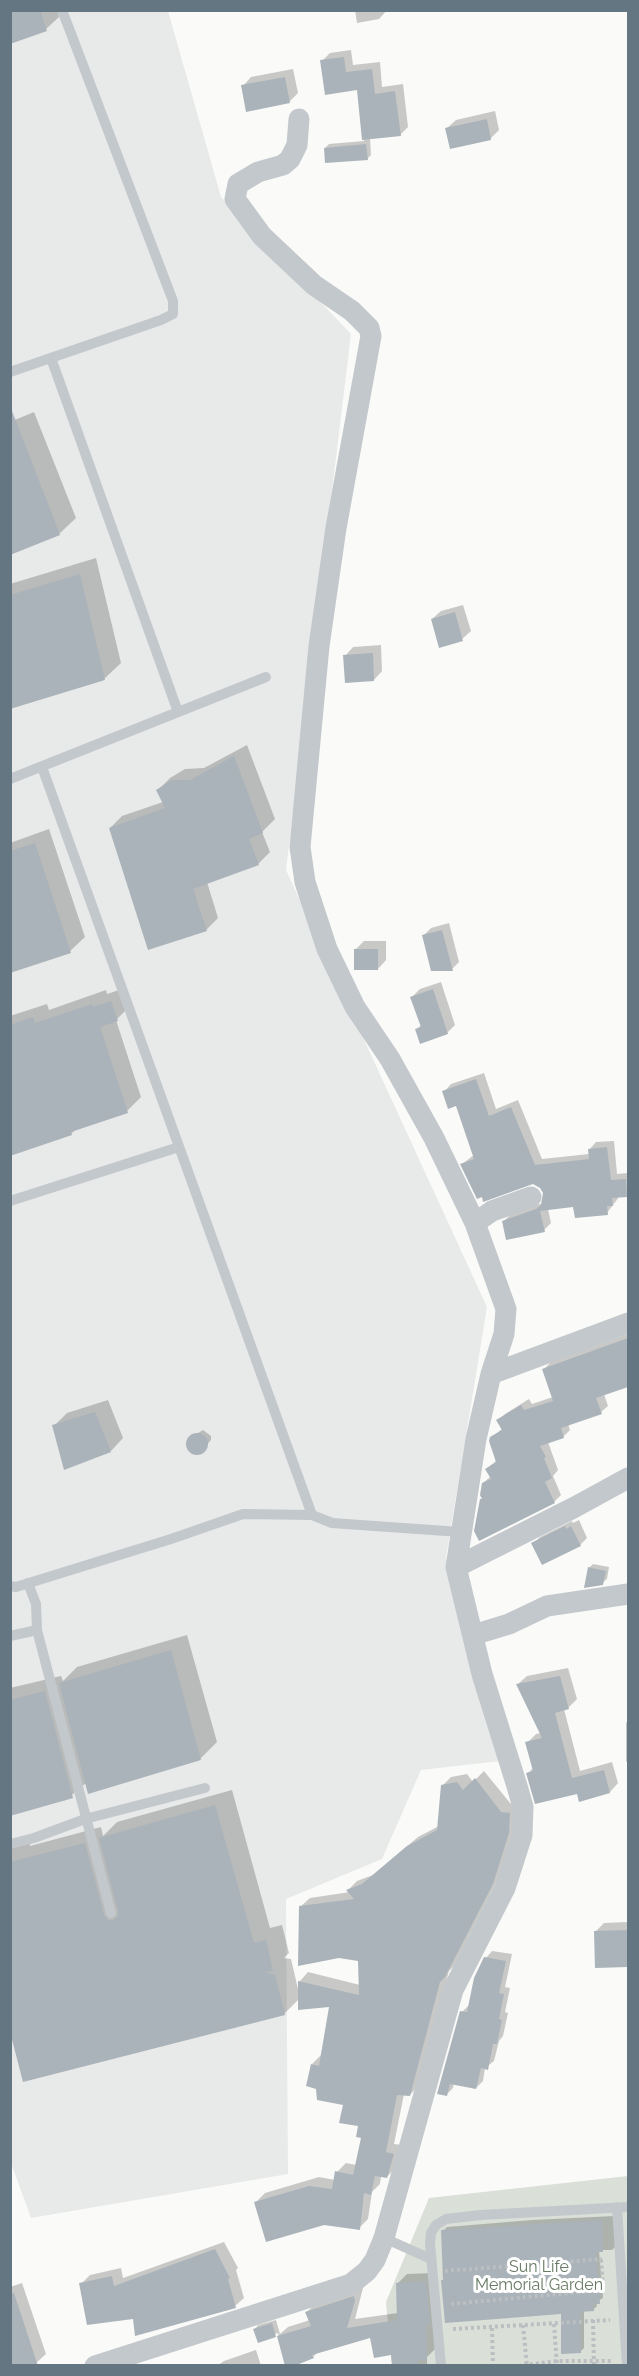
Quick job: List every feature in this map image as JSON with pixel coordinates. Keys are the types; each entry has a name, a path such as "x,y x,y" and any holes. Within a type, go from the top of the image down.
{"street":[{"path":"95,2366 131,2360 351,2284 367,2271 375,2260 384,2238 450,2000 471,1952 505,1888 522,1834 523,1807 482,1674 456,1567 476,1439 491,1374 504,1334 506,1309 475,1223 434,1138 390,1059 355,1007 327,949 305,882 300,847 319,646 336,528 370,336 369,328 352,311 314,285 262,236 235,199 238,184 258,172 283,165 290,159 297,145 299,119"},
{"path":"475,1223 492,1211 531,1197"},
{"path":"491,1374 628,1323"},
{"path":"456,1567 575,1508 628,1478"},
{"path":"472,1635 510,1624 548,1606 628,1594"}],"lane":[{"path":"10,372 173,314 173,301 62,10"},
{"path":"51,358 178,712"},
{"path":"10,779 266,677"},
{"path":"42,767 312,1515"},
{"path":"10,1201 179,1147"},
{"path":"10,1586 28,1583 171,1539 243,1514 312,1515 332,1523 460,1532"},
{"path":"28,1583 36,1604 37,1630 111,1913"},
{"path":"10,1636 37,1630"},
{"path":"10,1844 34,1838 85,1819 205,1788"},
{"path":"441,2366 430,2244 436,2225 446,2219 623,2207 620,2259 627,2363"},
{"path":"384,2238 431,2259"}],"path":[{"path":"435,2305 603,2290 601,2259"},
{"path":"432,2272 620,2259"},
{"path":"437,2330 624,2319"},
{"path":"593,2320 594,2363"},
{"path":"554,2324 557,2363"},
{"path":"524,2325 527,2365"},
{"path":"492,2328 493,2366"},
{"path":"518,2366 557,2363 627,2363"}],"shaded area":[{"path":"11,11 168,11 221,197 351,334 286,870 487,1307 446,1558 500,1761 421,1770 382,1859 286,1899 288,2174 31,2218 11,2163"}],"green space":[{"name":"Sun Life Memorial Garden","path":"628,2176 628,2365 392,2365 386,2302 429,2198"}],"building":[{"path":"10,10 40,10 47,31 10,44"},
{"path":"344,57 346,72 372,69 375,94 395,91 401,136 362,140 357,90 325,95 320,60"},
{"path":"285,77 290,103 246,112 241,85"},
{"path":"487,119 491,140 450,149 445,128"},
{"path":"366,144 368,160 325,163 324,148"},
{"path":"12,411 60,535 10,555 10,412"},
{"path":"80,574 105,680 10,709 10,595"},
{"path":"455,612 463,641 439,648 431,619"},
{"path":"373,653 374,681 345,683 343,655"},
{"path":"234,756 263,833 249,839 259,865 193,889 207,931 148,950 109,828 165,808 156,790 172,780 190,780"},
{"path":"35,843 71,953 10,973 10,851"},
{"path":"442,930 453,971 431,971 422,935"},
{"path":"354,949 378,949 378,970 354,970"},
{"path":"433,989 448,1034 420,1044 415,1029 421,1027 410,997"},
{"path":"111,1001 118,1021 100,1027 128,1113 10,1156 10,1025 33,1017 35,1023 92,1004 93,1007"},
{"path":"476,1079 489,1116 511,1107 535,1165 589,1159 588,1149 607,1147 611,1180 626,1179 627,1197 612,1198 613,1206 607,1206 608,1215 575,1218 573,1207 540,1211 545,1232 506,1240 502,1221 536,1209 541,1205 543,1193 533,1184 483,1202 482,1197 477,1199 460,1164 474,1159 456,1106 448,1109 442,1091"},
{"path":"628,1338 628,1387 596,1398 602,1414 561,1428 564,1438 540,1446 552,1478 545,1482 555,1503 479,1541 474,1531 480,1499 482,1499 480,1495 482,1483 491,1479 485,1469 496,1462 489,1441 490,1437 502,1430 496,1420 521,1405 524,1410 553,1401 542,1369"},
{"path":"95,1412 111,1452 64,1470 52,1425"},
{"path":"197,1433 207,1440 208,1444 201,1454 197,1455 187,1448 186,1444 193,1434"},
{"path":"565,1526 566,1529 571,1526 581,1546 542,1565 531,1543"},
{"path":"588,1567 606,1571 603,1585 584,1588"},
{"path":"171,1650 201,1760 88,1794 59,1683"},
{"path":"560,1676 569,1709 555,1713 572,1778 604,1770 610,1793 579,1802 577,1794 535,1804 526,1773 533,1771 525,1742 542,1738 516,1684"},
{"path":"45,1691 73,1798 10,1816 10,1700"},
{"path":"475,1778 501,1812 510,1813 509,1833 493,1884 445,1977 440,1982 410,2096 397,2095 386,2152 394,2154 387,2178 375,2176 371,2195 364,2193 360,2230 324,2225 266,2242 254,2202 309,2186 332,2189 335,2171 353,2175 361,2138 356,2137 358,2126 339,2123 343,2105 317,2100 316,2089 306,2086 311,2064 319,2066 329,2007 298,2010 298,1981 359,1995 358,1961 339,1958 298,1966 299,1906 354,1899 346,1890 362,1884 407,1846 437,1830 441,1785 457,1782 463,1790"},
{"path":"215,1805 254,1943 266,1940 273,1971 264,1972 275,1975 285,2015 23,2082 10,2032 10,1862 85,1843 104,1915 108,1920 113,1920 118,1916 118,1911 99,1838"},
{"path":"628,1930 628,1967 595,1968 594,1931"},
{"path":"484,1957 506,1961 499,1993 504,1994 497,2044 493,2044 488,2070 481,2068 476,2089 450,2084 447,2096 437,2094 460,2011 467,2012 474,1978"},
{"path":"602,2220 603,2252 596,2252 600,2304 593,2304 594,2311 580,2312 581,2353 561,2354 561,2314 445,2323 441,2280 443,2280 441,2230"},
{"path":"215,2249 230,2278 228,2279 236,2308 135,2336 133,2319 87,2325 79,2283 112,2276 114,2286"},
{"path":"426,2281 430,2325 426,2325 427,2360 418,2360 419,2366 392,2366 391,2355 374,2358 370,2338 312,2355 314,2358 294,2366 285,2366 277,2336 311,2326 305,2312 354,2296 355,2301 347,2328 397,2320 396,2283"},
{"path":"14,2293 38,2366 10,2366 10,2294"},
{"path":"272,2323 276,2337 258,2343 253,2329"}]}
